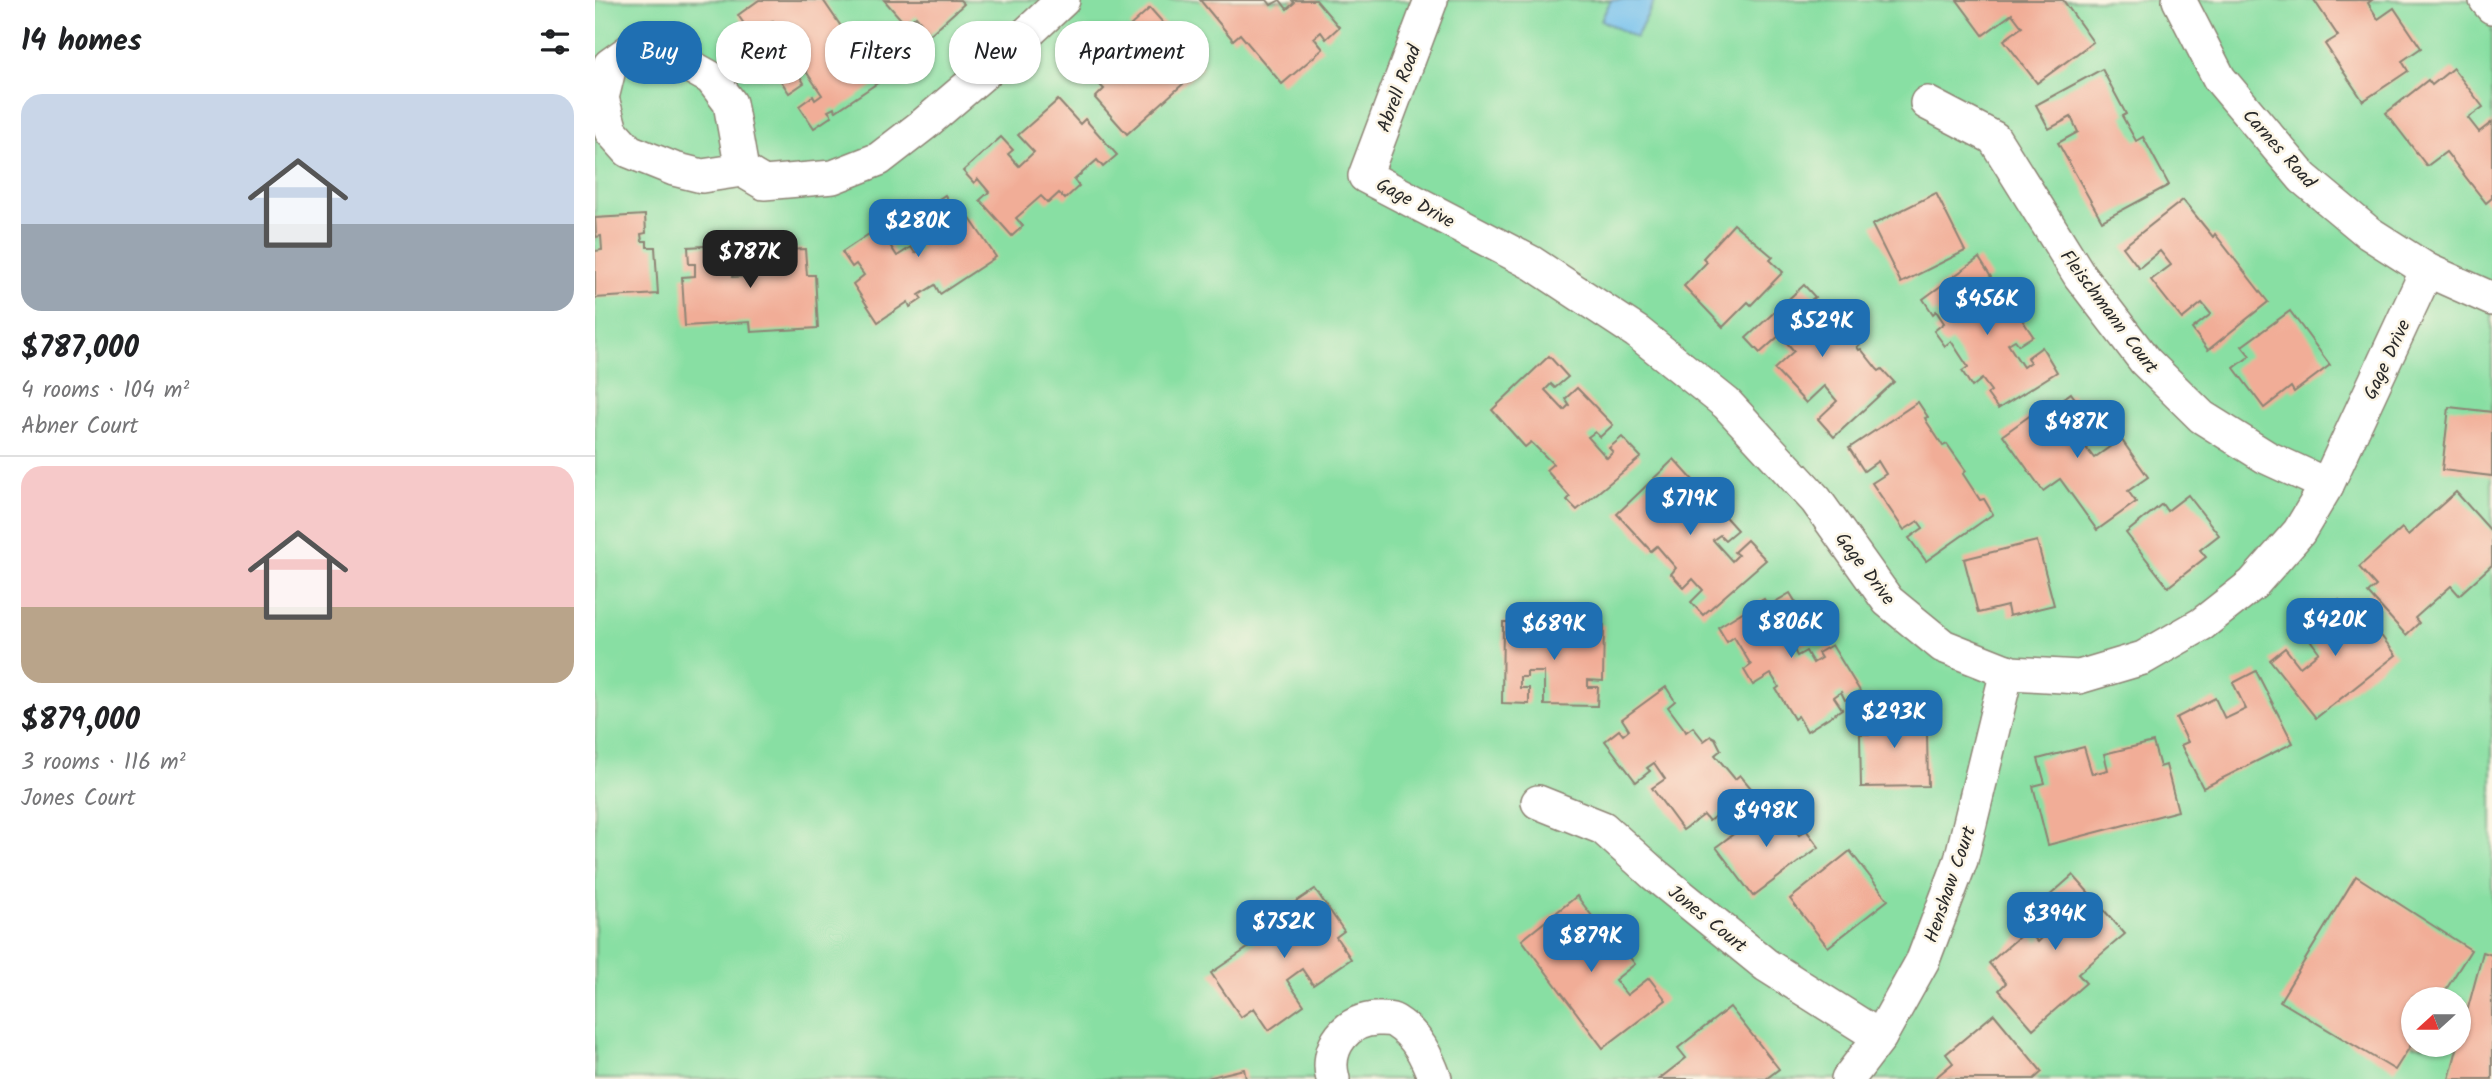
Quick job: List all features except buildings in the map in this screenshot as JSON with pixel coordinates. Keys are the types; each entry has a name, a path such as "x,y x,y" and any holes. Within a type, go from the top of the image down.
{"street":[{"path":"742,170 730,103 711,78 666,54 631,50 610,65 602,98 611,131 629,151 674,169 702,176 742,170 764,183 833,177 879,159 991,67 1063,0"},
{"name":"Abrell Road","path":"1365,176 1431,0"},
{"name":"Carnes Road","path":"2179,0 2219,78 2303,178 2369,233 2427,270 2492,299"},
{"path":"2486,0 2492,7"},
{"name":"Fleischmann Court","path":"1927,103 1994,138 2080,276 2145,361 2202,417 2266,457 2327,485"},
{"name":"Gage Drive","path":"1365,176 1532,263 1637,332 1727,404 1790,471 1816,500 1888,601 1943,646 2007,671 2079,677 2143,658 2202,624 2253,584 2299,532 2327,485 2427,270"},
{"name":"Henshaw Court","path":"1848,1079 1880,1037 1923,960 1961,860 2007,671"},
{"name":"Jones Court","path":"1538,802 1603,828 1654,874 1766,965 1880,1037"},
{"path":"1333,1079 1329,1065 1336,1041 1349,1027 1371,1018 1394,1020 1409,1032 1426,1055 1434,1079"}],"green space":[{"path":"595,0 2492,0 2492,1079 595,1079"}],"water":[{"path":"1611,0 1655,0 1636,38 1601,20"}]}
